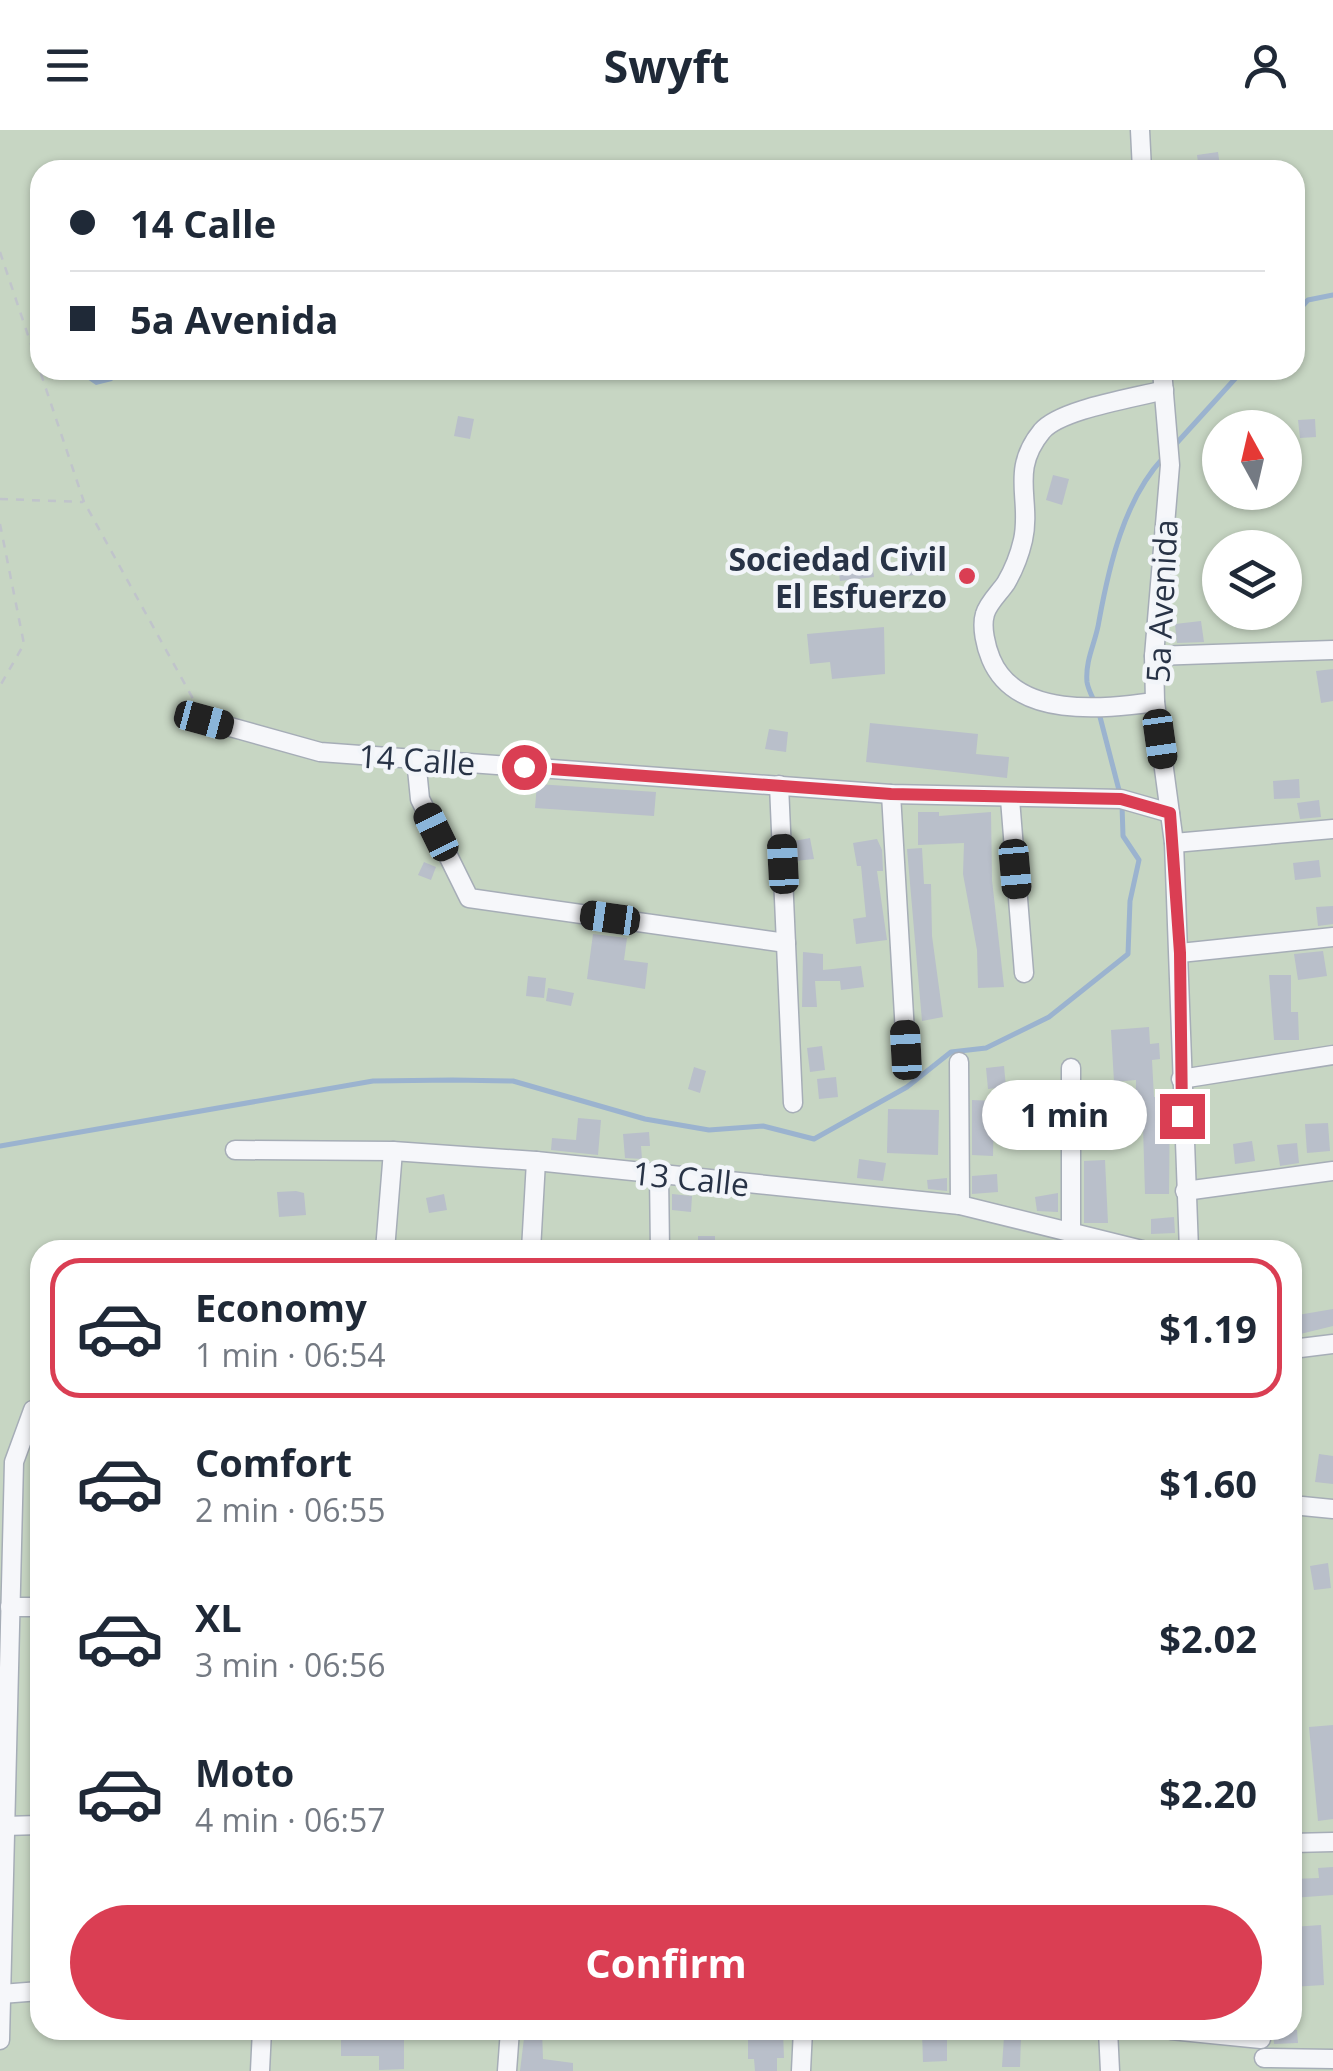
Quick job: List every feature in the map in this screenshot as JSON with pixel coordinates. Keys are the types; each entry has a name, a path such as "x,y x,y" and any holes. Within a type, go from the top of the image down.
{"street":[{"path":"1140,130 1142,160"},
{"name":"5a Avenida","path":"1163,380 1170,465 1154,656 1155,702 1174,843 1187,1240"},
{"path":"1155,702 1094,710 1040,700 999,677 986,645 985,614 1009,579 1024,537 1021,498 1026,456 1044,428 1062,418 1164,390"},
{"path":"1154,656 1333,650"},
{"name":"14 Calle","path":"204,720 320,752 891,794 1121,799 1170,813"},
{"path":"416,759 420,799 469,898 786,943"},
{"path":"779,786 794,1104"},
{"path":"891,794 906,1050"},
{"path":"1010,799 1024,973"},
{"path":"1174,843 1333,829"},
{"path":"1180,953 1333,937"},
{"path":"1180,1080 1333,1055"},
{"path":"958,1062 960,1205"},
{"path":"1071,1234 1072,1068"},
{"name":"13 Calle","path":"235,1150 393,1151 536,1161 960,1205 1098,1240"},
{"path":"387,1240 393,1151"},
{"path":"532,1240 536,1161"},
{"path":"1184,1191 1333,1171"},
{"path":"659,1174 660,1240"},
{"path":"1302,1347 1333,1344"},
{"path":"0,2040 14,1462 30,1416"},
{"path":"1302,1505 1333,1509"},
{"path":"10,1607 30,1607"},
{"path":"4,1826 30,1825"},
{"path":"1302,1843 1333,1842"},
{"path":"1,1994 30,1991"},
{"path":"260,2071 262,2040"},
{"path":"507,2071 509,2040"},
{"path":"801,2071 803,2040"},
{"path":"1108,2040 1110,2071"},
{"path":"1219,2040 1333,2059"}],"path":[{"path":"0,252 30,341"},
{"path":"43,380 84,502 204,720"},
{"path":"0,498 84,502"},
{"path":"0,524 24,644 0,686"}],"green space":[{"path":"0,130 1333,130 1333,2071 0,2071"}],"water":[{"path":"89,380 113,380 112,381 96,385"}],"building":[{"path":"1218,152 1219,160 1198,160 1197,155"},
{"path":"458,416 474,419 470,439 454,436"},
{"path":"1315,419 1316,437 1302,438 1302,420"},
{"path":"1053,475 1069,479 1062,505 1046,500"},
{"path":"922,561 923,574 906,576 905,562"},
{"path":"872,562 874,577 840,581 838,565"},
{"path":"1201,621 1204,642 1177,643 1175,624"},
{"path":"884,627 885,674 832,679 830,662 810,664 807,634"},
{"path":"1333,669 1333,701 1321,703 1316,671"},
{"path":"870,723 978,734 976,754 1009,757 1007,778 866,762"},
{"path":"769,729 788,732 786,752 765,749"},
{"path":"1299,779 1300,798 1274,799 1273,781"},
{"path":"537,784 656,792 654,816 535,808"},
{"path":"1319,800 1321,817 1300,819 1297,803"},
{"path":"918,812 939,812 939,816 991,812 992,880 1004,987 978,988 977,950 963,874 964,843 918,845"},
{"path":"810,838 814,859 795,861 794,841"},
{"path":"877,839 882,850 883,871 877,871 887,940 856,944 853,919 866,917 861,866 857,866 853,843"},
{"path":"922,848 924,884 931,884 932,936 943,1017 922,1021 907,849"},
{"path":"1319,860 1321,877 1295,880 1293,863"},
{"path":"424,862 436,867 431,880 418,875"},
{"path":"1333,906 1333,924 1318,926 1316,907"},
{"path":"593,934 627,938 624,960 648,963 645,989 587,979"},
{"path":"1323,951 1327,976 1298,980 1294,954"},
{"path":"803,952 823,954 823,970 861,966 864,987 841,990 840,981 815,981 817,1007 802,1007"},
{"path":"1269,975 1291,975 1291,1012 1298,1012 1299,1040 1274,1040"},
{"path":"528,976 546,978 544,998 526,996"},
{"path":"548,988 574,993 571,1006 546,1001"},
{"path":"1149,1027 1150,1044 1159,1043 1160,1059 1152,1060 1154,1097 1170,1097 1169,1194 1145,1194 1143,1127 1135,1126 1136,1080 1114,1082 1111,1030"},
{"path":"822,1046 825,1070 810,1072 807,1048"},
{"path":"1004,1066 1006,1087 988,1089 986,1068"},
{"path":"694,1067 706,1071 700,1093 688,1089"},
{"path":"836,1077 838,1097 819,1099 817,1079"},
{"path":"1032,1083 1054,1083 1054,1098 1048,1098 1052,1132 1032,1134"},
{"path":"1100,1089 1102,1107 1093,1108 1097,1129 1084,1131 1084,1092"},
{"path":"972,1100 994,1101 993,1156 972,1155"},
{"path":"888,1109 939,1110 938,1155 887,1153"},
{"path":"578,1118 601,1120 598,1155 551,1150 552,1138 576,1140"},
{"path":"1328,1123 1330,1151 1307,1153 1305,1124"},
{"path":"649,1132 650,1146 641,1146 642,1159 625,1158 623,1134"},
{"path":"1252,1141 1255,1161 1235,1164 1233,1144"},
{"path":"1297,1143 1299,1163 1280,1166 1277,1145"},
{"path":"859,1159 886,1163 883,1181 857,1178"},
{"path":"1105,1160 1108,1223 1084,1223 1084,1161"},
{"path":"997,1174 998,1192 972,1194 972,1176"},
{"path":"947,1178 947,1191 928,1189 927,1180"},
{"path":"277,1192 304,1193 306,1215 279,1217"},
{"path":"1058,1193 1058,1212 1037,1211 1035,1197"},
{"path":"444,1194 447,1210 429,1213 426,1198"},
{"path":"672,1194 692,1196 691,1212 672,1210"},
{"path":"1174,1217 1175,1233 1151,1234 1151,1219"},
{"path":"698,1236 715,1236 715,1240 698,1240"},
{"path":"1333,1309 1333,1326 1302,1334 1302,1314"},
{"path":"1319,1454 1333,1456 1333,1484 1315,1482"},
{"path":"1328,1563 1331,1588 1314,1590 1310,1566"},
{"path":"1333,1725 1333,1819 1318,1821 1309,1727"},
{"path":"1333,1867 1333,1895 1302,1897 1302,1879 1319,1878 1318,1868"},
{"path":"1321,1925 1324,1985 1302,1986 1302,1926"},
{"path":"341,2040 404,2040 404,2069 379,2070 379,2056 341,2056"},
{"path":"524,2040 542,2040 543,2059 573,2063 573,2071 520,2071"},
{"path":"748,2040 783,2040 784,2058 777,2058 777,2071 755,2071 754,2059 748,2059"},
{"path":"922,2040 947,2040 947,2061 923,2062"},
{"path":"1004,2040 1021,2040 1020,2067 1002,2067"},
{"path":"1274,2040 1298,2040 1298,2043 1274,2044"}],"waterway":[{"path":"1305,303 1333,295"},
{"path":"1174,446 1234,380"},
{"path":"1095,703 1088,685 1088,666 1113,556 1138,493 1163,458"},
{"path":"1099,713 1120,794"},
{"path":"0,1146 373,1081 453,1080 513,1081 645,1119 709,1130 763,1126 814,1139 907,1087 951,1052 986,1048 1049,1017 1128,954 1130,901 1139,860 1123,836 1122,805"}],"place":[{"name":"Sociedad Civil El Esfuerzo","path":"967,576"}],"route":[{"path":"524,767 891,794 1121,799 1170,813 1180,953 1182,1116"}]}
